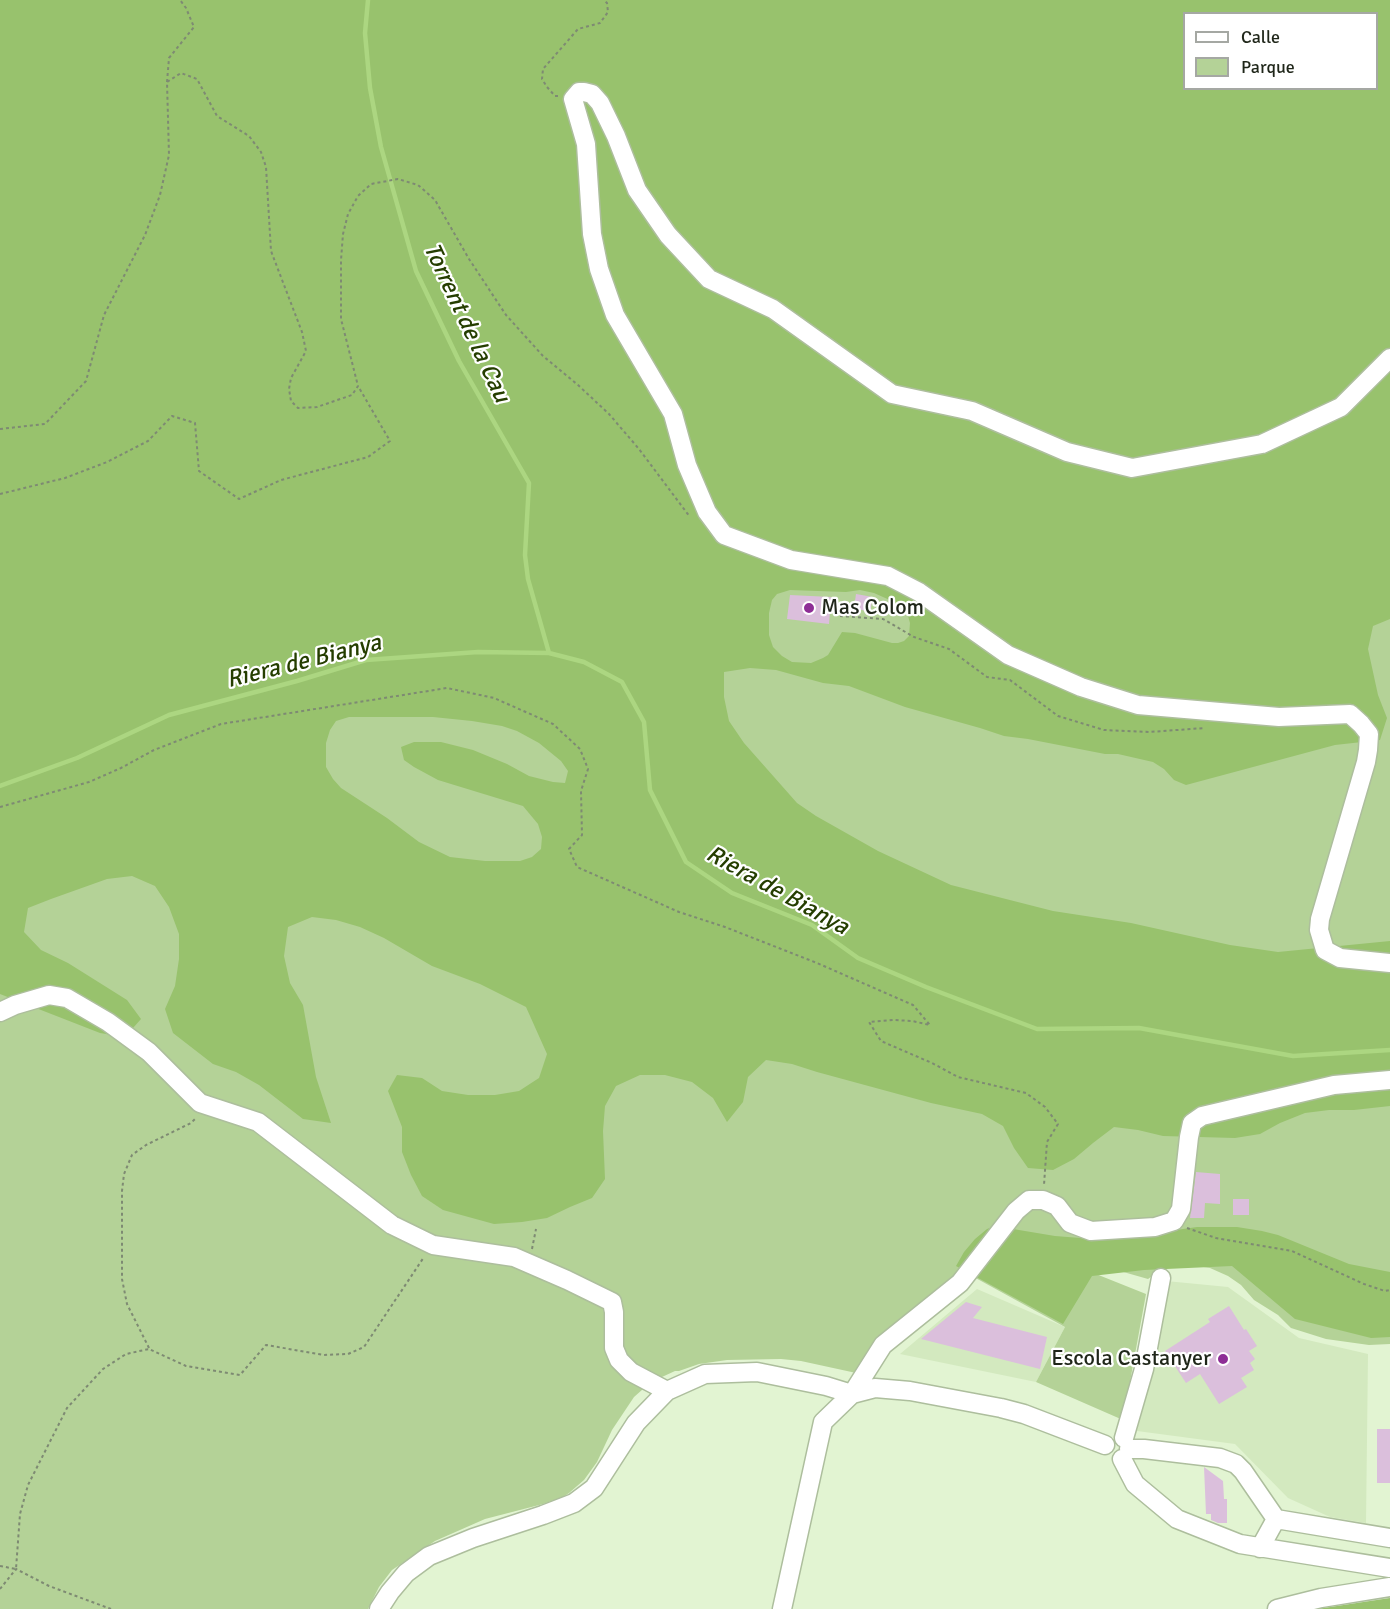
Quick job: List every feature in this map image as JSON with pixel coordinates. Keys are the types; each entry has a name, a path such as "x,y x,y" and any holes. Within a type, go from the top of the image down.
{"street":[{"path":"1390,358 1341,407 1262,444 1132,468 1067,452 972,411 892,394 773,309 709,279 668,235 637,190 616,136 600,103 592,94 584,92 579,92 573,99 586,144 592,234 599,269 615,315 673,414 687,465 707,512 723,536 791,560 888,576 919,592 1008,656 1082,687 1138,705 1279,717 1350,714 1369,734 1368,750 1320,919 1319,930 1324,950 1340,958 1390,963"},
{"path":"0,1012 49,994 67,998 108,1022 149,1052 200,1103 258,1122 392,1226 433,1245 514,1257 612,1302 614,1348 619,1360 631,1372 667,1391"},
{"path":"782,1609 823,1422 852,1394 883,1345 960,1283 1016,1211 1029,1200 1043,1200 1057,1206 1070,1222 1091,1232 1155,1227 1174,1221 1181,1209 1192,1123 1202,1116 1334,1085 1390,1080"},
{"path":"379,1609 406,1573 429,1556 473,1538 574,1503 594,1488 636,1423 667,1391 705,1374 757,1372 826,1386 852,1394 875,1388 910,1391 1001,1408 1024,1414 1105,1444 1107,1455 1117,1460 1125,1449 1144,1369 1161,1278"},
{"path":"1125,1449 1220,1458 1236,1464 1243,1471 1276,1519 1390,1538"},
{"path":"1125,1449 1135,1484 1177,1520 1240,1544 1390,1568"},
{"path":"1260,1548 1276,1519"},
{"path":"1277,1609 1322,1598 1390,1587"}],"path":[{"path":"0,429 45,424 86,381 104,315 145,235 160,195 169,155 167,82 169,58 194,27 180,0"},
{"path":"573,99 555,96 542,79 543,69 578,29 600,23 609,12 604,0"},
{"path":"167,82 181,72 197,79 217,116 249,136 261,152 266,167 271,251 302,332 306,351 291,378 289,389 291,401 298,408 317,406 352,395 357,386"},
{"path":"0,494 65,478 107,462 148,441 172,416 195,423 199,471 239,499 281,480 368,457 390,441 357,386 341,319 341,260 343,234 348,214 358,196 371,184 398,179 418,184 435,200 469,259 506,315 543,356 609,414 639,449 686,514 694,520"},
{"path":"0,807 89,783 154,750 221,724 447,688 494,698 553,724 580,749 588,768 581,791 582,835 569,849 577,867 679,912 725,927 817,963 913,1005 930,1025 894,1020 869,1022 881,1041 958,1077 1026,1093 1045,1107 1058,1124 1047,1142 1043,1200"},
{"path":"149,1349 128,1304 122,1279 124,1174 132,1155 146,1145 191,1123 201,1112 200,1103"},
{"path":"1174,1221 1188,1229 1216,1238 1292,1251 1364,1284 1390,1290"},
{"path":"0,1589 16,1569 20,1514 28,1485 67,1408 104,1369 126,1354 149,1349 186,1366 240,1375 266,1345 324,1355 348,1354 364,1347 433,1245"},
{"path":"0,1566 16,1569 49,1586 111,1609"}],"shaded area":[{"path":"1166,1281 1228,1287 1299,1338 1368,1354 1366,1523 1330,1517 1288,1498 1235,1444 1137,1431"},
{"path":"977,1289 1065,1327 1036,1382 900,1354"}],"green space":[{"path":"0,0 1390,0 1390,1344 1369,1345 1326,1339 1291,1328 1278,1315 1254,1300 1241,1285 1210,1268 1171,1262 1148,1279 1011,1240 1146,1294 1123,1420 1036,1382 1065,1327 972,1276 896,1341 870,1376 801,1361 727,1360 699,1364 675,1371 651,1382 634,1397 612,1430 597,1462 584,1480 569,1493 543,1504 485,1519 435,1541 392,1570 379,1587 368,1609 0,1609"},
{"path":"0,0 1390,0 1390,619 1373,626 1368,649 1378,695 1387,718 1380,740 1335,745 1186,785 1174,780 1164,769 1153,762 1118,754 1105,754 1004,736 905,707 849,686 823,683 776,670 750,668 724,672 724,697 729,721 744,743 797,803 878,851 951,885 1053,911 1131,923 1230,945 1278,952 1390,941 1390,1106 1305,1113 1260,1134 1235,1138 1163,1136 1114,1127 1074,1159 1053,1170 1028,1168 1014,1148 1003,1126 982,1114 931,1103 792,1064 766,1060 748,1077 743,1102 727,1122 713,1098 692,1082 665,1075 640,1075 616,1086 605,1106 603,1131 605,1179 592,1198 547,1218 494,1224 443,1210 422,1196 402,1152 402,1127 388,1091 397,1075 422,1078 442,1091 468,1095 495,1095 519,1091 539,1078 547,1054 526,1007 480,984 432,966 360,927 336,920 312,917 288,927 284,956 290,983 303,1005 316,1077 331,1123 303,1119 259,1085 236,1072 213,1064 173,1033 165,1009 175,986 179,959 179,934 169,907 155,886 132,876 107,879 28,908 24,932 41,950 68,963 127,1000 141,1019 125,1037 100,1033 0,994","holes":["790,590 846,592 860,590 874,593 901,605 910,623 909,636 904,641 892,643 855,633 842,632 828,655 811,663 792,662 773,647 769,635 769,613 772,600 777,594","349,717 433,717 472,721 502,726 539,743 561,761 568,771 565,783 529,776 473,750 441,742 414,742 401,747 404,760 438,780 523,806 538,824 542,837 541,849 532,857 520,861 485,861 450,857 419,842 341,788 326,767 326,743 330,730 336,721"]},
{"path":"995,1226 1055,1236 1106,1240 1197,1227 1237,1227 1278,1235 1349,1264 1390,1272 1390,1337 1371,1338 1295,1319 1232,1266 1144,1270 1092,1276 1063,1324 956,1266 975,1239 987,1229"},
{"path":"1390,1598 1390,1609 1317,1609"}],"building":[{"path":"856,594 873,597 870,612 854,608"},
{"name":"Mas Colom","path":"790,595 831,597 829,624 787,619"},
{"path":"1196,1172 1220,1174 1220,1204 1205,1203 1204,1218 1190,1218"},
{"path":"1233,1199 1249,1199 1249,1215 1233,1215"},
{"path":"966,1302 982,1307 973,1318 1047,1337 1040,1369 921,1339"},
{"path":"1229,1306 1257,1346 1249,1351 1255,1359 1250,1363 1254,1370 1241,1378 1247,1387 1219,1404 1200,1374 1186,1383 1165,1351 1210,1322 1208,1319"},
{"path":"1377,1429 1390,1429 1390,1483 1377,1483"},
{"path":"1204,1467 1223,1481 1224,1499 1227,1499 1227,1523 1211,1520 1211,1514 1206,1514"}],"waterway":[{"name":"Torrent de la Cau","path":"368,0 365,33 370,88 381,147 416,271 459,361 529,483 525,555 528,579 549,653"},
{"name":"Riera de Bianya","path":"0,786 77,758 169,715 366,660 478,652 549,653 584,662 622,682 644,722 650,790 686,862 732,893 812,925 858,958 926,987 1037,1029 1139,1028 1293,1056 1390,1050"}],"place":[{"name":"Mas Colom","path":"809,608"},
{"name":"Escola Castanyer","path":"1223,1359"}]}
